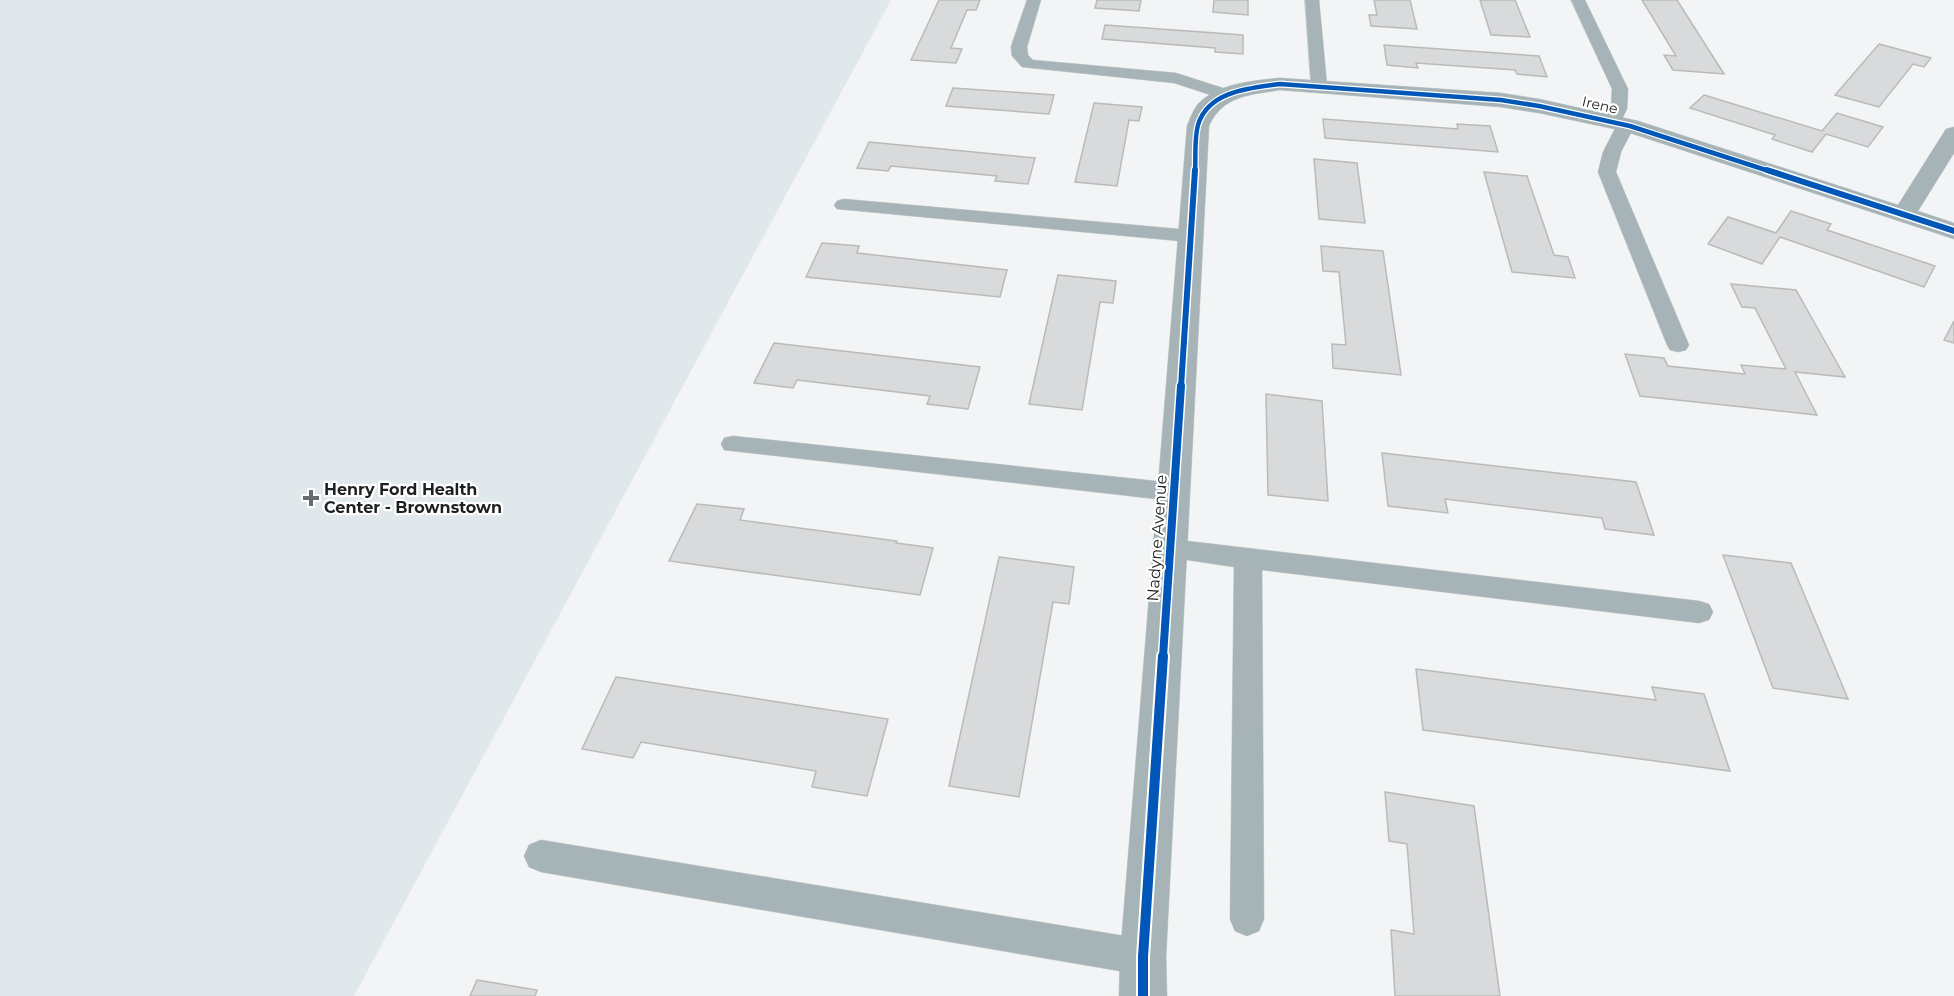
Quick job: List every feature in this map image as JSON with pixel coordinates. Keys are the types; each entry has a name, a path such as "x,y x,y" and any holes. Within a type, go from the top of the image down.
{"street":[{"name":"Irene","path":"1226,95 1259,86 1319,85 1501,100 1619,123 1954,231"},
{"name":"Nadyne Avenue","path":"1143,996 1143,957 1198,126 1206,109 1226,95"},
{"path":"1904,214 1954,134"}],"lane":[{"path":"1034,0 1019,47 1020,56 1028,64 1176,78 1226,95"},
{"path":"1312,0 1319,85"},
{"path":"1578,0 1620,89 1619,123 1607,172 1678,345"},
{"path":"844,205 1190,236"},
{"path":"732,444 1174,492"},
{"path":"1170,549 1699,612"},
{"path":"1247,919 1248,557"},
{"path":"541,856 1143,957"}],"shaded area":[{"name":"Henry Ford Health Center - Brownstown","path":"0,0 891,0 354,996 0,996"}],"building":[{"path":"939,0 980,0 976,10 967,10 951,48 962,49 956,63 911,60"},
{"path":"1097,0 1141,0 1139,11 1095,8"},
{"path":"1214,0 1248,0 1248,15 1213,12"},
{"path":"1374,0 1410,0 1417,29 1371,26 1369,15 1377,15"},
{"path":"1480,0 1515,0 1530,37 1491,35"},
{"path":"1642,0 1677,0 1724,74 1673,70 1664,55 1676,56"},
{"path":"1105,25 1243,35 1243,54 1215,52 1215,48 1102,39"},
{"path":"1879,44 1931,58 1924,67 1913,64 1879,107 1835,95"},
{"path":"1384,45 1539,56 1547,77 1517,74 1515,70 1416,63 1418,68 1387,65"},
{"path":"953,88 1054,95 1049,114 946,106"},
{"path":"1704,95 1822,131 1837,113 1883,127 1868,147 1826,134 1812,152 1772,139 1775,135 1690,108"},
{"path":"1094,103 1142,107 1139,121 1129,120 1117,186 1075,182"},
{"path":"1323,119 1458,129 1457,124 1490,126 1498,152 1325,138"},
{"path":"869,142 1035,158 1028,184 995,181 997,176 891,166 888,171 857,168"},
{"path":"1314,159 1357,163 1365,223 1319,219"},
{"path":"1484,172 1527,176 1554,255 1568,257 1575,278 1512,272"},
{"path":"1791,211 1831,224 1827,230 1935,266 1924,287 1780,237 1762,264 1708,244 1728,217 1776,233"},
{"path":"822,243 859,246 857,253 1007,270 1000,297 806,277"},
{"path":"1321,246 1383,251 1401,375 1333,368 1332,344 1346,345 1339,272 1323,271"},
{"path":"1058,275 1116,281 1113,303 1100,302 1082,410 1029,404"},
{"path":"1731,284 1796,290 1845,377 1795,372 1817,415 1640,396 1625,354 1664,358 1668,366 1745,374 1741,365 1786,369 1755,308 1742,307"},
{"path":"1954,321 1954,343 1944,340"},
{"path":"774,343 980,367 968,409 927,404 930,396 797,380 793,388 754,383"},
{"path":"1266,394 1322,401 1328,501 1268,495"},
{"path":"1382,453 1636,482 1654,535 1605,529 1602,518 1445,499 1448,513 1388,506"},
{"path":"697,504 744,509 740,520 933,548 920,595 669,561"},
{"path":"1723,555 1791,563 1848,699 1773,688"},
{"path":"999,557 1074,567 1069,604 1053,602 1019,797 949,786"},
{"path":"1416,669 1656,700 1652,687 1704,694 1730,771 1423,730"},
{"path":"616,677 888,719 867,796 812,787 816,771 641,742 633,758 582,749"},
{"path":"1385,792 1474,806 1500,996 1395,996 1391,930 1414,934 1407,844 1389,841"},
{"path":"477,980 537,990 535,996 470,996"}],"cycle path":[{"path":"1143,996 1143,957 1198,126 1206,109 1226,95 1244,89 1280,84 1501,100 1539,106 1630,126 1954,231"}],"place":[{"name":"Henry Ford Health Center - Brownstown","path":"311,498"}]}
